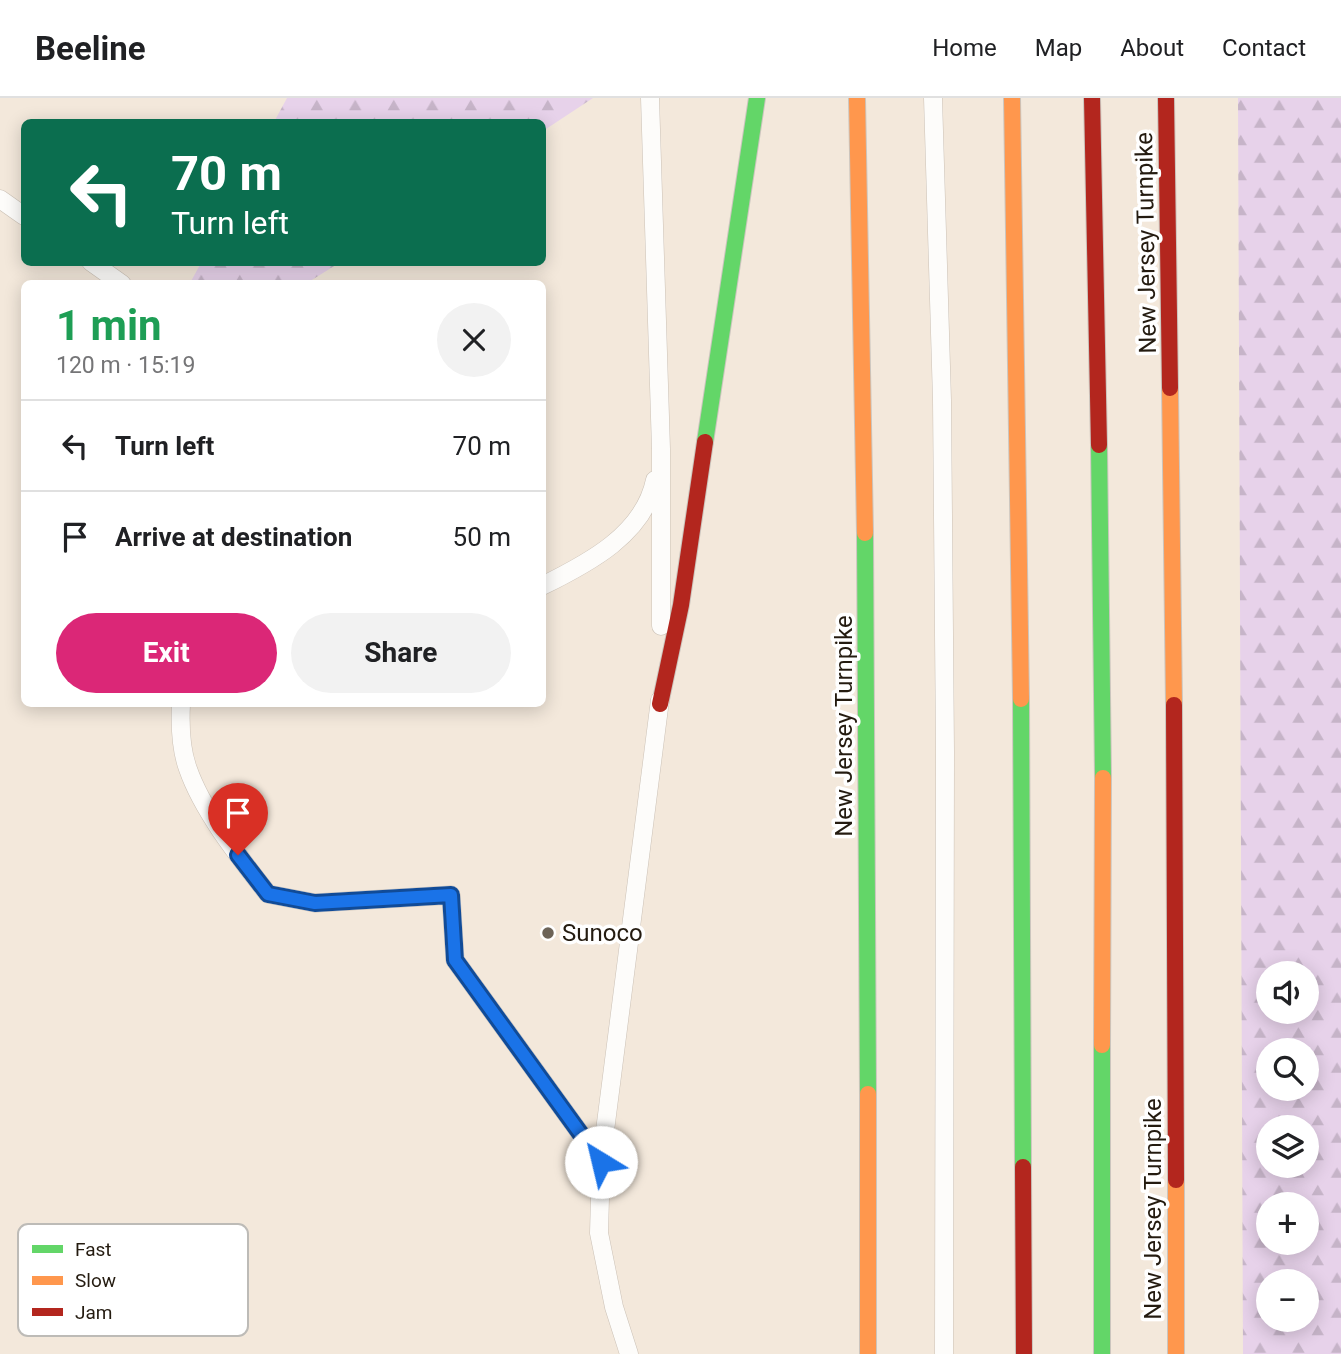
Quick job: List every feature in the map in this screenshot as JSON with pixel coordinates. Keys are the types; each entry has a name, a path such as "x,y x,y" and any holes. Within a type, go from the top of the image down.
{"highway":[{"path":"660,704 681,605 757,98"},
{"name":"New Jersey Turnpike","path":"857,98 867,648 867,1354"},
{"path":"1012,98 1021,670 1024,1354"},
{"name":"New Jersey Turnpike","path":"1093,98 1103,657 1102,1354"},
{"name":"New Jersey Turnpike","path":"1166,98 1174,655 1176,1354"}],"lane":[{"path":"629,1354 614,1307 600,1233 601,1162 660,704 661,449 650,98"},
{"path":"933,98 942,414 945,807 944,1354"},
{"path":"0,199 21,214"},
{"path":"97,266 117,280"},
{"path":"546,584 607,550 634,524 651,499 661,449"},
{"path":"181,707 180,723 187,768 210,813 268,894 315,903 451,895 455,960 601,1162"}],"green space":[{"path":"287,98 593,98 546,129 546,119 276,119"},
{"path":"1238,98 1341,98 1341,1354 1243,1354"},
{"path":"199,266 334,266 312,280 192,280"}],"traffic: fast":[{"path":"705,442 757,98"},
{"path":"1099,445 1103,778"},
{"path":"865,533 868,1094"},
{"path":"1021,699 1023,1167"},
{"path":"1102,1045 1102,1354"}],"traffic: slow":[{"path":"857,98 865,533"},
{"path":"1012,98 1021,699"},
{"path":"1170,388 1174,705"},
{"path":"1102,1045 1103,778"},
{"path":"868,1094 868,1354"},
{"path":"1176,1180 1176,1354"}],"traffic: jam":[{"path":"1092,98 1099,445"},
{"path":"1166,98 1170,388"},
{"path":"660,704 681,605 705,442"},
{"path":"1174,705 1176,1180"},
{"path":"1023,1167 1024,1354"}],"place":[{"name":"Sunoco","path":"548,933"}],"route":[{"path":"238,855 268,894 315,903 451,895 455,960 601,1162"}]}
